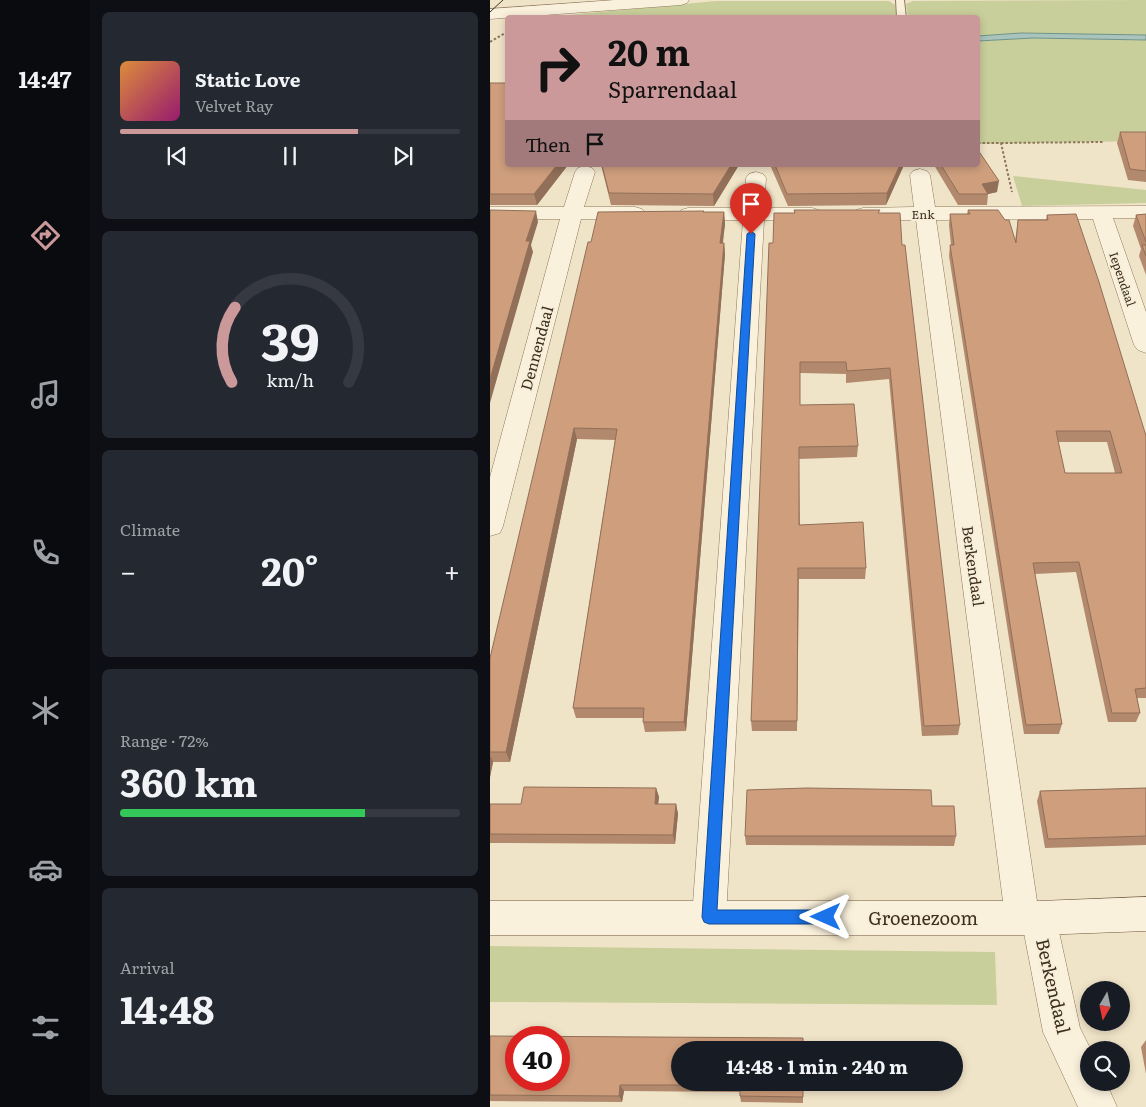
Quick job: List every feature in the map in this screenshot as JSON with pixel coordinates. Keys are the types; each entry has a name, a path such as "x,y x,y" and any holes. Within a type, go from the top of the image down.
{"street":[{"path":"490,14 681,0"},
{"path":"490,5 519,6 535,10"},
{"name":"Dennendaal","path":"490,526 572,213 585,172"},
{"name":"Berkendaal","path":"920,175 1030,918 1062,1032 1098,1107"},
{"path":"709,917 752,214 756,178"},
{"name":"Iependaal","path":"1101,212 1146,345"},
{"name":"Enk","path":"490,213 925,214 1146,212"},
{"name":"Groenezoom","path":"490,918 1030,918 1146,914"}],"lane":[{"path":"900,0 902,15"}],"path":[{"path":"490,42 505,34"},
{"path":"980,142 1103,142"},
{"path":"1001,142 1016,213"}],"green space":[{"path":"1146,0 1146,35 1021,33 980,36 980,15 908,15 906,4 913,1"},
{"path":"716,1 889,1 895,5 896,15 569,15"},
{"path":"1033,38 1146,40 1146,141 980,144 980,41"},
{"path":"1013,176 1146,190 1146,203 1022,206"},
{"path":"490,946 995,952 997,1005 490,1002"}],"water":[{"path":"1021,33 1146,35 1146,40 1033,38 980,41 980,36"}],"building":[{"path":"490,83 505,83 505,167 555,167 534,194 490,194"},
{"path":"1120,132 1146,132 1146,171 1130,169"},
{"path":"980,153 999,181 982,184 988,194 959,194 942,167 980,167"},
{"path":"602,167 730,167 713,194 609,193"},
{"path":"776,167 899,167 887,193 787,194"},
{"path":"490,210 536,211 526,241 530,241 490,379"},
{"path":"794,210 880,210 878,213 900,213 902,245 905,245 960,725 924,726 890,368 847,371 846,362 800,362 800,405 854,404 858,446 799,447 799,525 863,522 866,568 798,568 797,721 751,721 769,243 773,243 774,213 795,213"},
{"path":"968,210 998,210 1005,220 1009,220 1016,243 1018,220 1048,220 1047,215 1076,214 1146,436 1146,688 1135,689 1140,713 1112,713 1079,562 1033,563 1062,724 1026,725 950,245 954,245 950,214 970,214","holes":["1056,431 1110,431 1122,473 1065,473"]},
{"path":"598,212 724,212 720,243 724,243 684,722 643,722 644,708 573,708 617,429 574,428 506,752 490,752 490,658 588,242 591,242"},
{"path":"1146,214 1146,242 1136,215"},
{"path":"1142,245 1146,245 1146,256"},
{"path":"524,787 656,788 655,804 676,804 673,835 490,834 490,804 521,804"},
{"path":"807,788 931,790 932,806 954,806 956,836 745,836 747,790"},
{"path":"1146,788 1146,836 1048,839 1040,791"},
{"path":"490,1036 505,1036 505,1091 570,1091 570,1037 803,1038 803,1041 671,1041 671,1085 620,1085 619,1096 490,1095"},
{"path":"740,1091 803,1091 803,1097 740,1096"}],"tram line":[{"path":"490,12 503,0"}],"route":[{"path":"751,234 709,917 826,917"}]}
